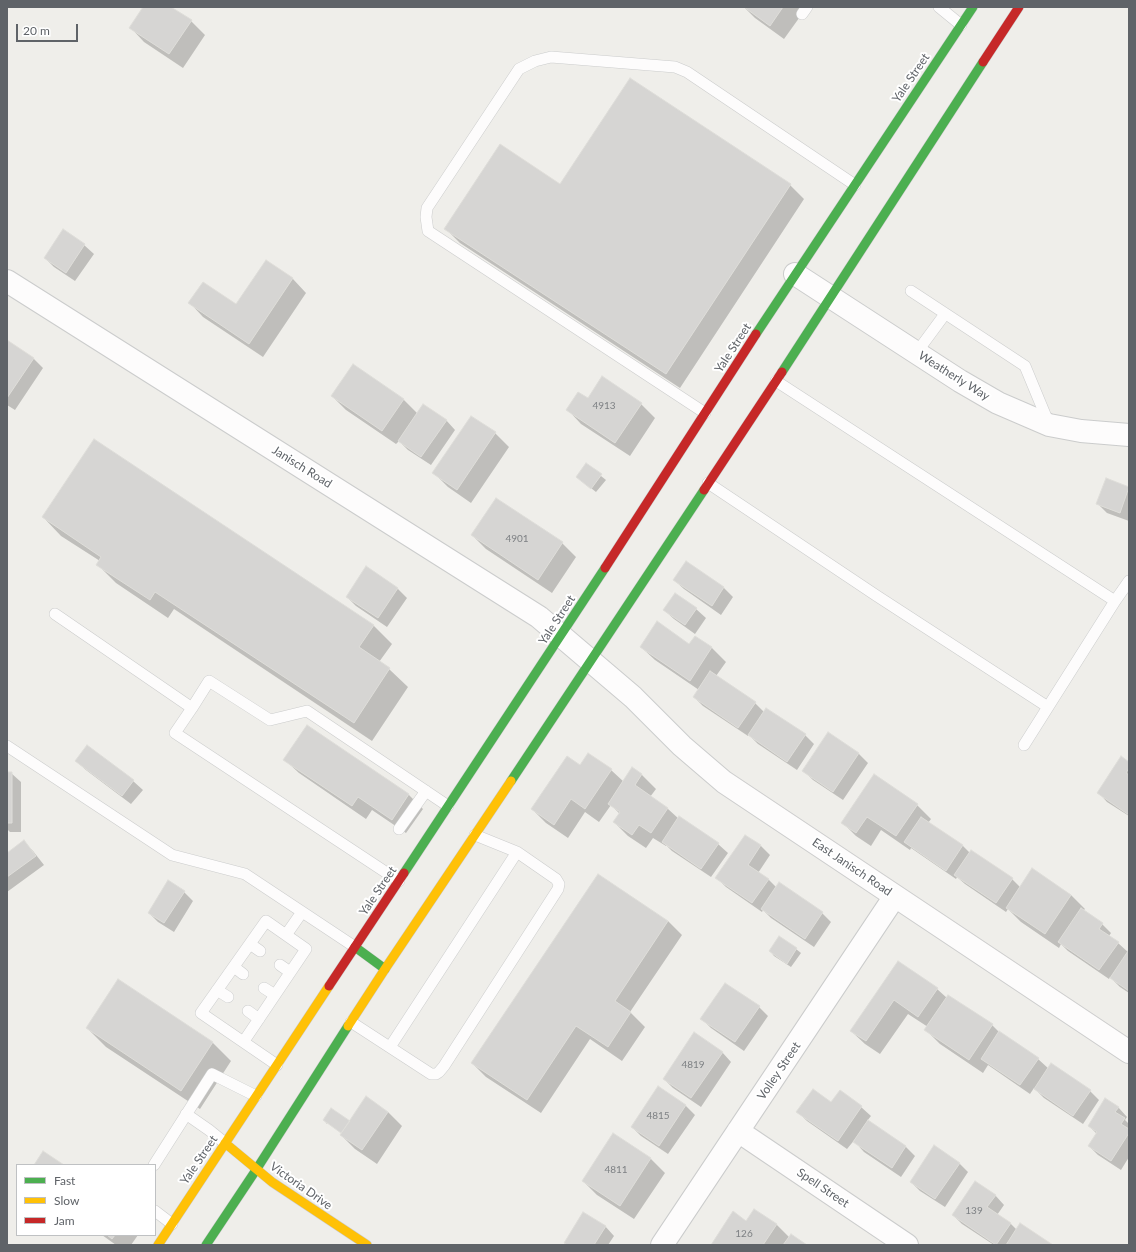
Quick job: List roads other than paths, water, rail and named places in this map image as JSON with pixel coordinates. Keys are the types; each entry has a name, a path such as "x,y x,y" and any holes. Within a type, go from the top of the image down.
{"main road":[{"name":"Yale Street","path":"158,1245 224,1143 561,636 795,274 973,7"},
{"path":"206,1245 385,969 591,662 776,381 1019,7"},
{"path":"355,948 385,969"},
{"name":"Victoria Drive","path":"224,1143 272,1182 367,1245"}],"street":[{"name":"Weatherly Way","path":"795,274 960,381 998,403 1049,425 1081,431 1129,435"},
{"name":"Janisch Road","path":"7,281 539,617 591,662"},
{"name":"East Janisch Road","path":"591,662 633,697 682,746 724,782 1129,1052"},
{"name":"Volley Street","path":"662,1245 895,896"},
{"name":"Spell Street","path":"738,1131 907,1245"}],"lane":[{"path":"939,7 962,24"},
{"path":"705,413 428,230 426,217 427,208 519,68 536,61 551,58 676,67 687,72 855,185"},
{"path":"911,291 1025,366 1049,425"},
{"path":"917,352 945,314"},
{"path":"776,381 1115,601"},
{"path":"708,483 877,596 1048,707"},
{"path":"1024,746 1129,581"},
{"path":"55,614 192,708"},
{"path":"399,881 174,733 209,681 270,720 307,711 448,806"},
{"path":"7,746 172,855 245,874 355,948"},
{"path":"399,829 426,790"},
{"path":"351,1022 431,1074 436,1074 444,1066 558,889 559,884 556,879 517,852 475,835"},
{"path":"390,1047 517,852"},
{"path":"286,935 302,912"},
{"path":"244,1042 306,949 266,921 201,1012 244,1042 277,1064"},
{"path":"250,944 260,951"},
{"path":"280,965 290,972"},
{"path":"234,967 243,974"},
{"path":"264,988 275,995"},
{"path":"217,990 228,997"},
{"path":"248,1011 259,1019"},
{"path":"155,1164 212,1074 256,1096"},
{"path":"186,1114 209,1130 224,1143"},
{"path":"156,1211 172,1224"}]}
